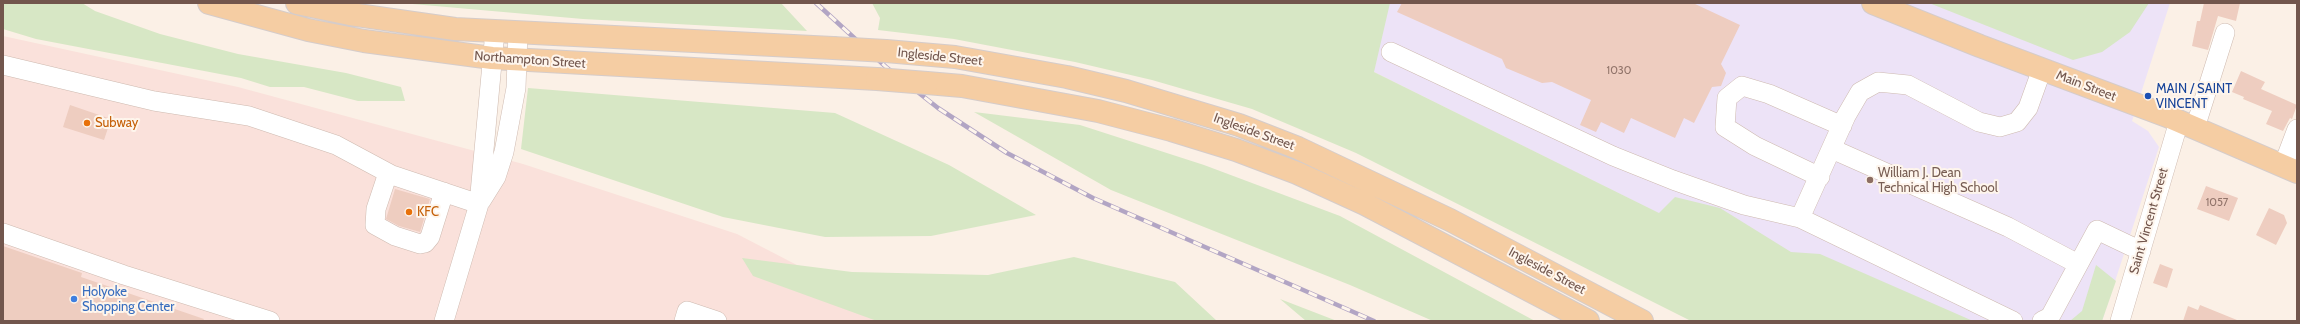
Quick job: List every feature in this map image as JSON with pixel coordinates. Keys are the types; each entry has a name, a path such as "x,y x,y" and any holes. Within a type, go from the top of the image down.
{"main road":[{"name":"Northampton Street","path":"209,3 301,28 364,41 492,58 867,78"},
{"name":"Northampton Street","path":"297,3 402,22 495,31 833,48"},
{"name":"Main Street","path":"1873,3 2187,124 2290,169"},
{"name":"Ingleside Street","path":"833,48 955,57 1067,77 1126,91 1239,125 1312,155 1450,220 1642,321"},
{"name":"Ingleside Street","path":"867,78 986,90 1098,111 1171,130 1236,150 1297,173 1365,204 1588,321"}],"street":[{"path":"444,321 479,204 495,31"},
{"path":"479,204 496,177 501,165 515,94 518,60 518,32"},
{"name":"Saint Vincent Street","path":"2120,321 2140,251 2187,124 2225,33"},
{"path":"1391,52 1613,156 1673,180 1744,205 1800,218 2013,321"},
{"path":"3,65 154,101 249,116 336,145 388,173 479,204"},
{"path":"1800,218 1842,126 1860,92 1878,82 1908,85 1979,122 2000,127 2017,122 2028,108 2042,69"},
{"path":"1820,177 1755,146 1725,127 1727,98 1742,86 1768,94 1842,126"},
{"path":"2290,169 2297,129"},
{"path":"1832,149 2008,228 2078,264"},
{"path":"388,173 376,209 375,225 395,236 420,244 425,242 430,237 444,192"},
{"path":"2042,321 2050,318 2097,230 2140,251"},
{"path":"3,233 124,275 270,321"},
{"path":"684,321 687,311 717,321"}],"shaded area":[{"name":"William J. Dean Technical High School","path":"1358,3 2170,3 2132,121 2148,131 2159,147 2102,321 1777,321 1668,218 1374,72"},
{"name":"Holyoke Shopping Center","path":"3,36 238,87 523,164 737,234 905,321 3,321"}],"green space":[{"path":"3,3 82,3 95,11 160,34 238,54 346,73 401,87 405,101 358,101 304,87 270,87 241,78 36,39 3,29"},
{"path":"401,3 781,3 807,31 583,19"},
{"path":"872,3 1390,3 1374,72 1659,213 1675,197 1720,208 1791,252 1820,254 1973,321 1691,321 1356,153 1252,109 1152,80 1075,62 954,39 878,30 880,18"},
{"path":"1929,3 2149,3 2130,32 2102,52 2073,60"},
{"path":"528,88 835,113 949,165 1036,215 931,236 825,237 723,217 521,149"},
{"path":"974,112 1080,125 1204,165 1340,216 1535,321 1433,321 1350,285 1111,190"},
{"path":"1074,257 1175,282 1217,321 877,321 753,276 742,258 852,272 988,275"},
{"path":"2096,265 2116,281 2102,321 2070,321 2082,311"},
{"path":"1280,299 1337,321 1306,321"}],"building":[{"path":"1402,3 1693,3 1740,25 1721,64 1726,73 1721,86 1712,87 1694,123 1684,118 1675,138 1631,118 1624,133 1601,122 1596,132 1580,125 1591,100 1552,82 1542,83 1506,68 1502,59 1397,12"},
{"path":"2204,3 2240,3 2236,21 2218,16 2208,50 2192,46 2197,21 2200,21"},
{"path":"2241,71 2265,82 2261,89 2297,105 2292,119 2290,118 2283,131 2266,124 2272,111 2243,99 2244,97 2232,92"},
{"name":"Subway","path":"70,105 111,119 104,140 63,127"},
{"path":"2206,186 2238,198 2229,221 2197,209"},
{"name":"KFC","path":"395,189 430,199 420,232 399,226 386,219"},
{"path":"2269,208 2284,215 2287,223 2276,245 2256,235"},
{"name":"Holyoke Shopping Center","path":"3,246 82,273 81,277 204,319 203,321 3,321"},
{"path":"2160,264 2173,269 2167,288 2153,283"},
{"path":"2200,305 2237,321 2183,321 2188,306 2198,310"}],"railway":[{"path":"816,3 886,67 938,108 1007,153 1093,198 1374,321"}],"place":[{"name":"MAIN / SAINT VINCENT","path":"2148,96"},
{"name":"Subway","path":"87,123"},
{"name":"William J. Dean Technical High School","path":"1870,180"},
{"name":"KFC","path":"409,212"},
{"name":"Holyoke Shopping Center","path":"74,299"}]}
